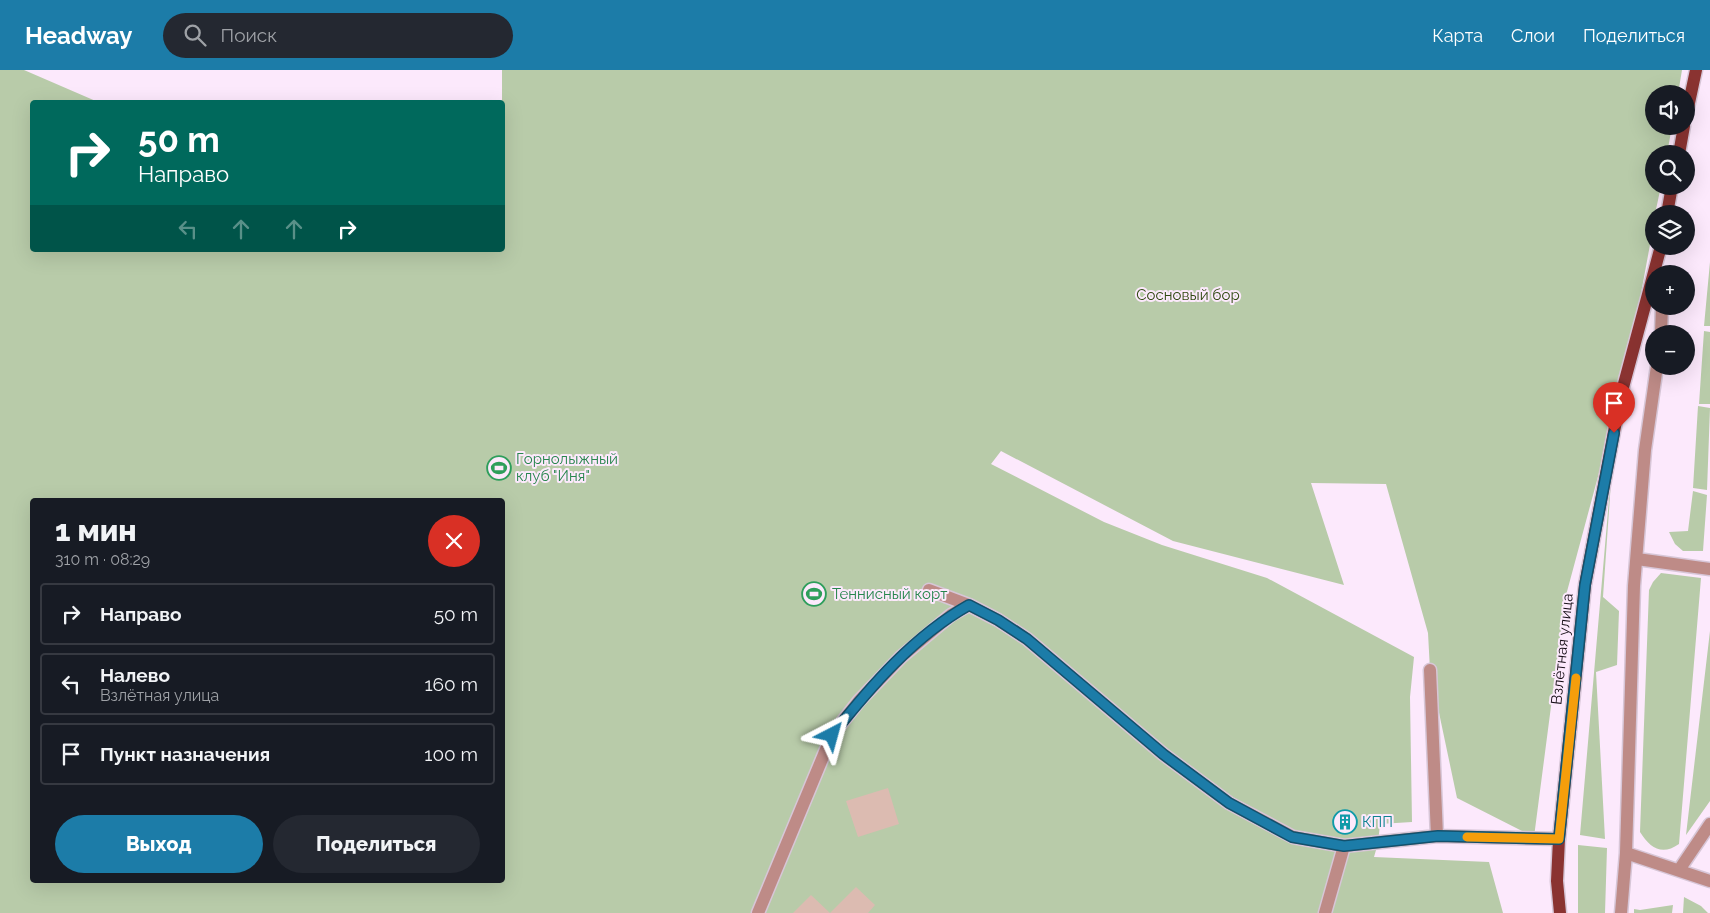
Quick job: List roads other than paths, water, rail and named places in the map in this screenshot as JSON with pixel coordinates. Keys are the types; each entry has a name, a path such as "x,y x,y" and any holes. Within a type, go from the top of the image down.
{"main road":[{"path":"1693,85 1696,70"},
{"name":"Взлётная улица","path":"1560,913 1558,881 1559,839 1585,585 1623,386 1658,255"}],"street":[{"path":"1621,913 1626,853 1634,606 1645,450 1656,375"},
{"path":"1638,559 1710,569"},
{"path":"929,590 969,605 998,620 1027,639 1163,754 1229,803 1292,837 1344,846 1438,836 1559,839"},
{"path":"758,913 832,735 859,700 900,657 951,615 969,605"},
{"path":"1430,670 1438,836"},
{"path":"1679,870 1710,824"},
{"path":"1326,913 1344,846"},
{"path":"1626,853 1710,881"}],"place":[{"name":"Горнолыжный клуб \"Иня\"","path":"499,468"},
{"name":"Теннисный корт","path":"814,594"},
{"name":"КПП","path":"1345,822"}],"park label":[{"name":"Сосновый бор","path":"1188,295"}]}
